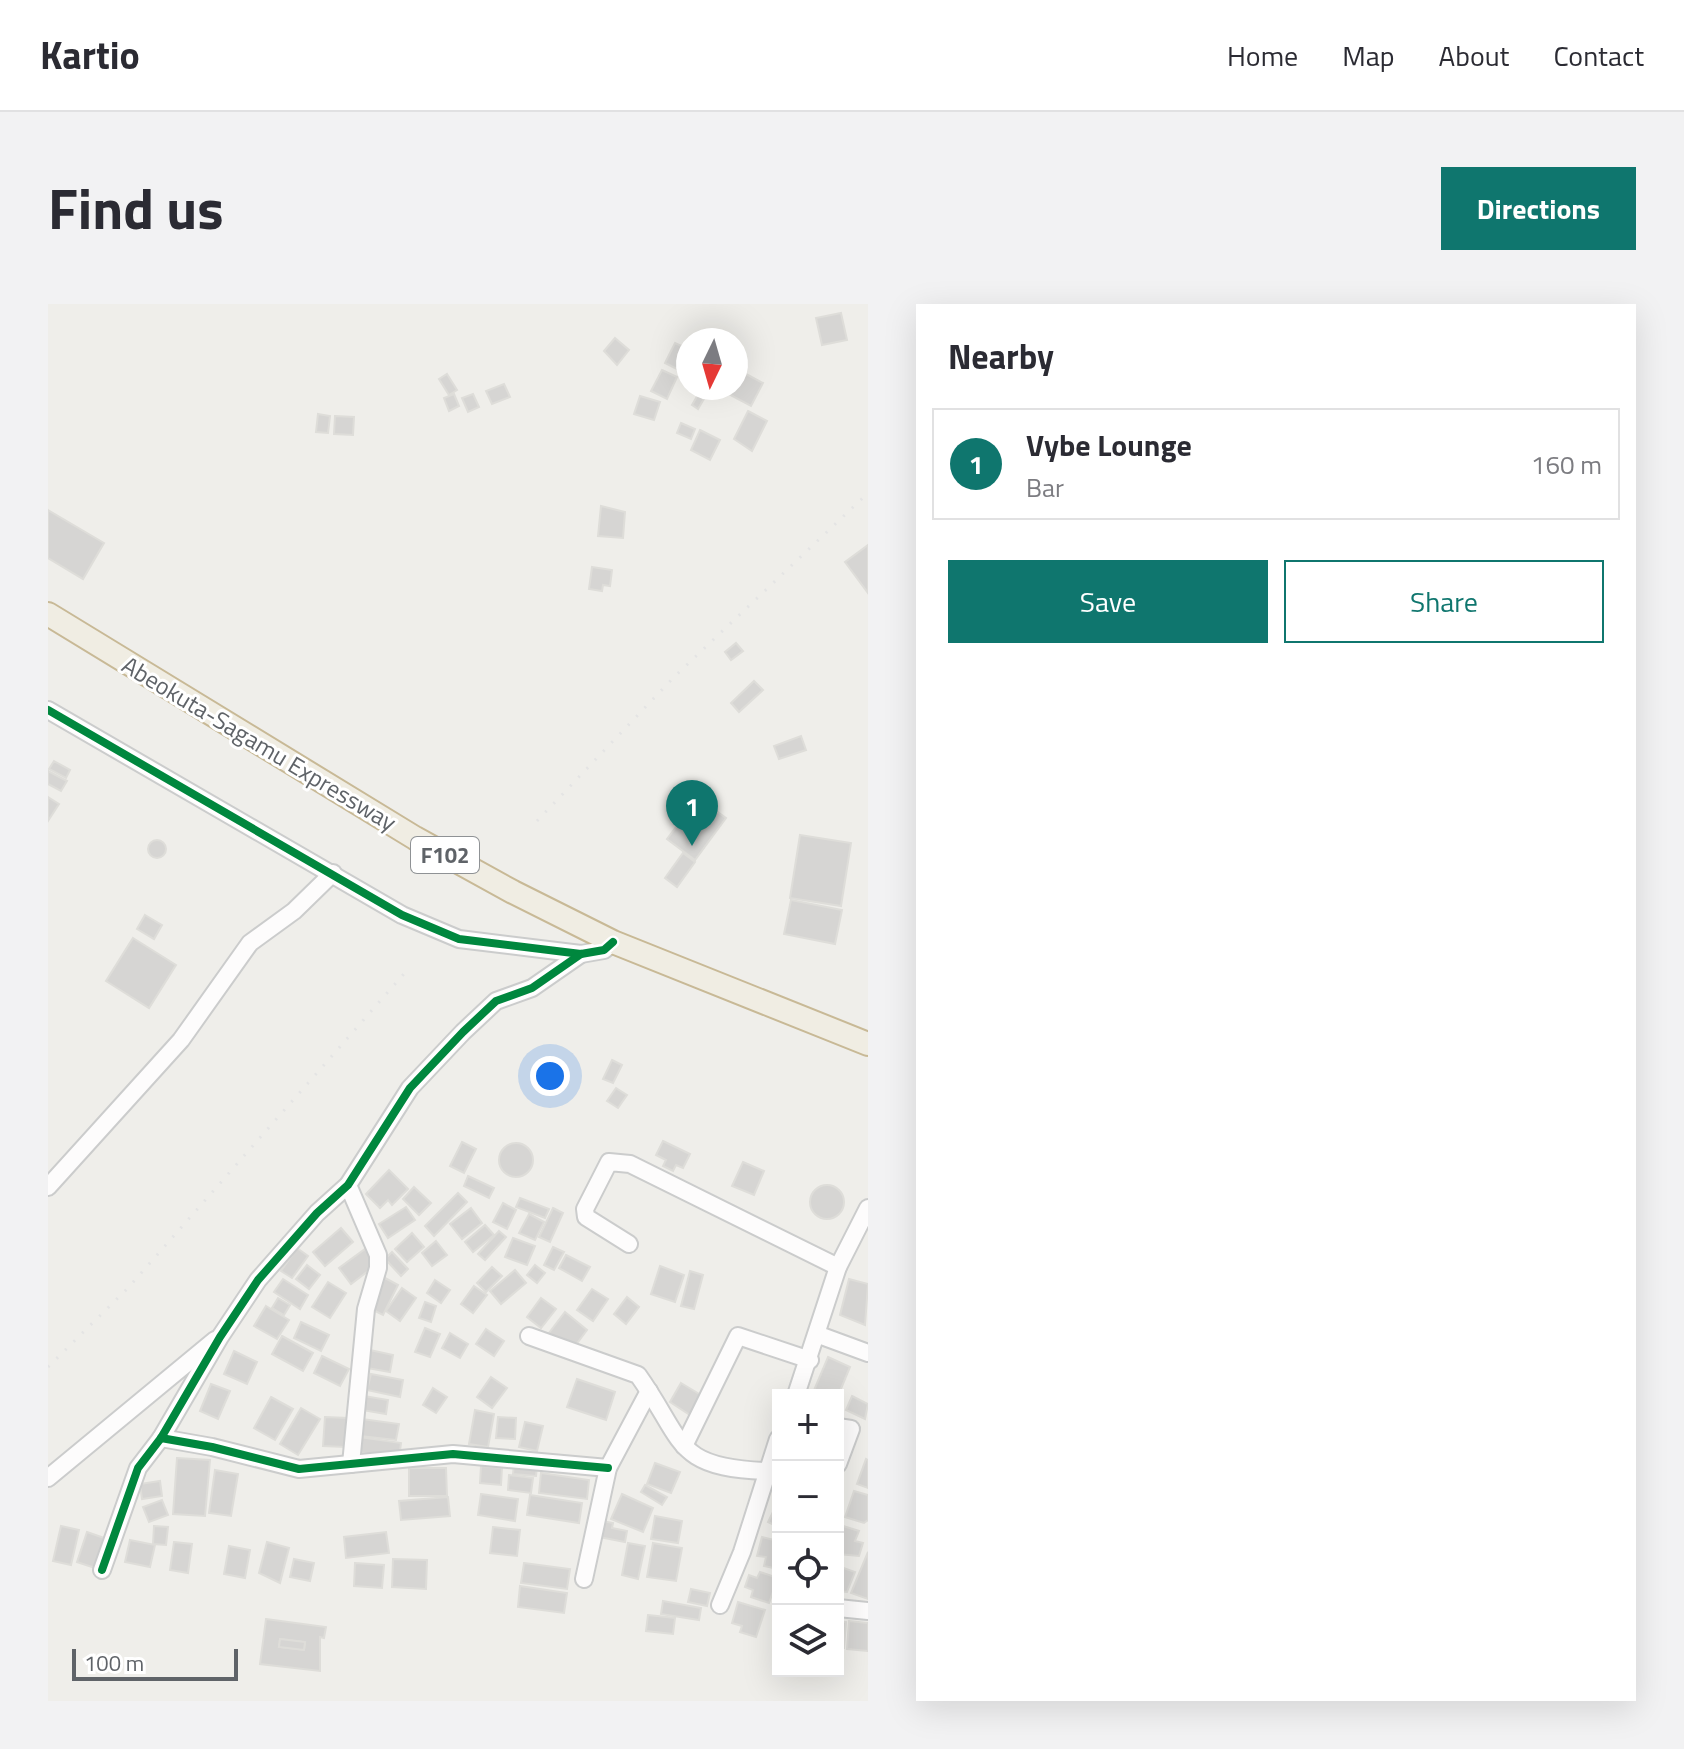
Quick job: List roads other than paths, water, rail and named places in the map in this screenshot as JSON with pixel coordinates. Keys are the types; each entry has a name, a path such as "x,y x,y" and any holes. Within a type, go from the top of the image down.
{"highway":[{"name":"Abeokuta-Sagamu Expressway","path":"48,614 415,838 609,946 868,1044"},
{"name":"Abeokuta-Sagamu Expressway","path":"48,630 409,849 733,1006 868,1056"}],"street":[{"path":"48,710 402,915 459,939 581,954"},
{"path":"48,1187 181,1040 250,943 294,911 333,873"},
{"path":"102,1570 138,1468 161,1438 220,1337 258,1280 317,1213 348,1185 410,1088 496,1001 532,988 581,954 609,946"},
{"path":"629,1244 586,1217 585,1209 609,1162 630,1164 838,1267"},
{"path":"348,1185 370,1234 378,1268 366,1309 351,1464"},
{"path":"798,1389 819,1335 838,1267 868,1208"},
{"path":"819,1335 868,1353"},
{"path":"529,1336 588,1360 625,1368 638,1375 664,1420 684,1446 703,1463 718,1468 767,1471"},
{"path":"684,1446 738,1336 810,1360"},
{"path":"48,1478 220,1337"},
{"path":"584,1579 608,1468 649,1391"},
{"path":"844,1428 868,1433"},
{"path":"161,1438 299,1469 453,1454 608,1468"},
{"path":"720,1605 742,1552 772,1456"},
{"path":"844,1609 868,1611"}],"railway":[{"path":"537,821 675,676 868,493"},
{"path":"48,1367 128,1288 410,967"}],"place":[{"name":"Vybe Lounge","path":"692,846"}]}
